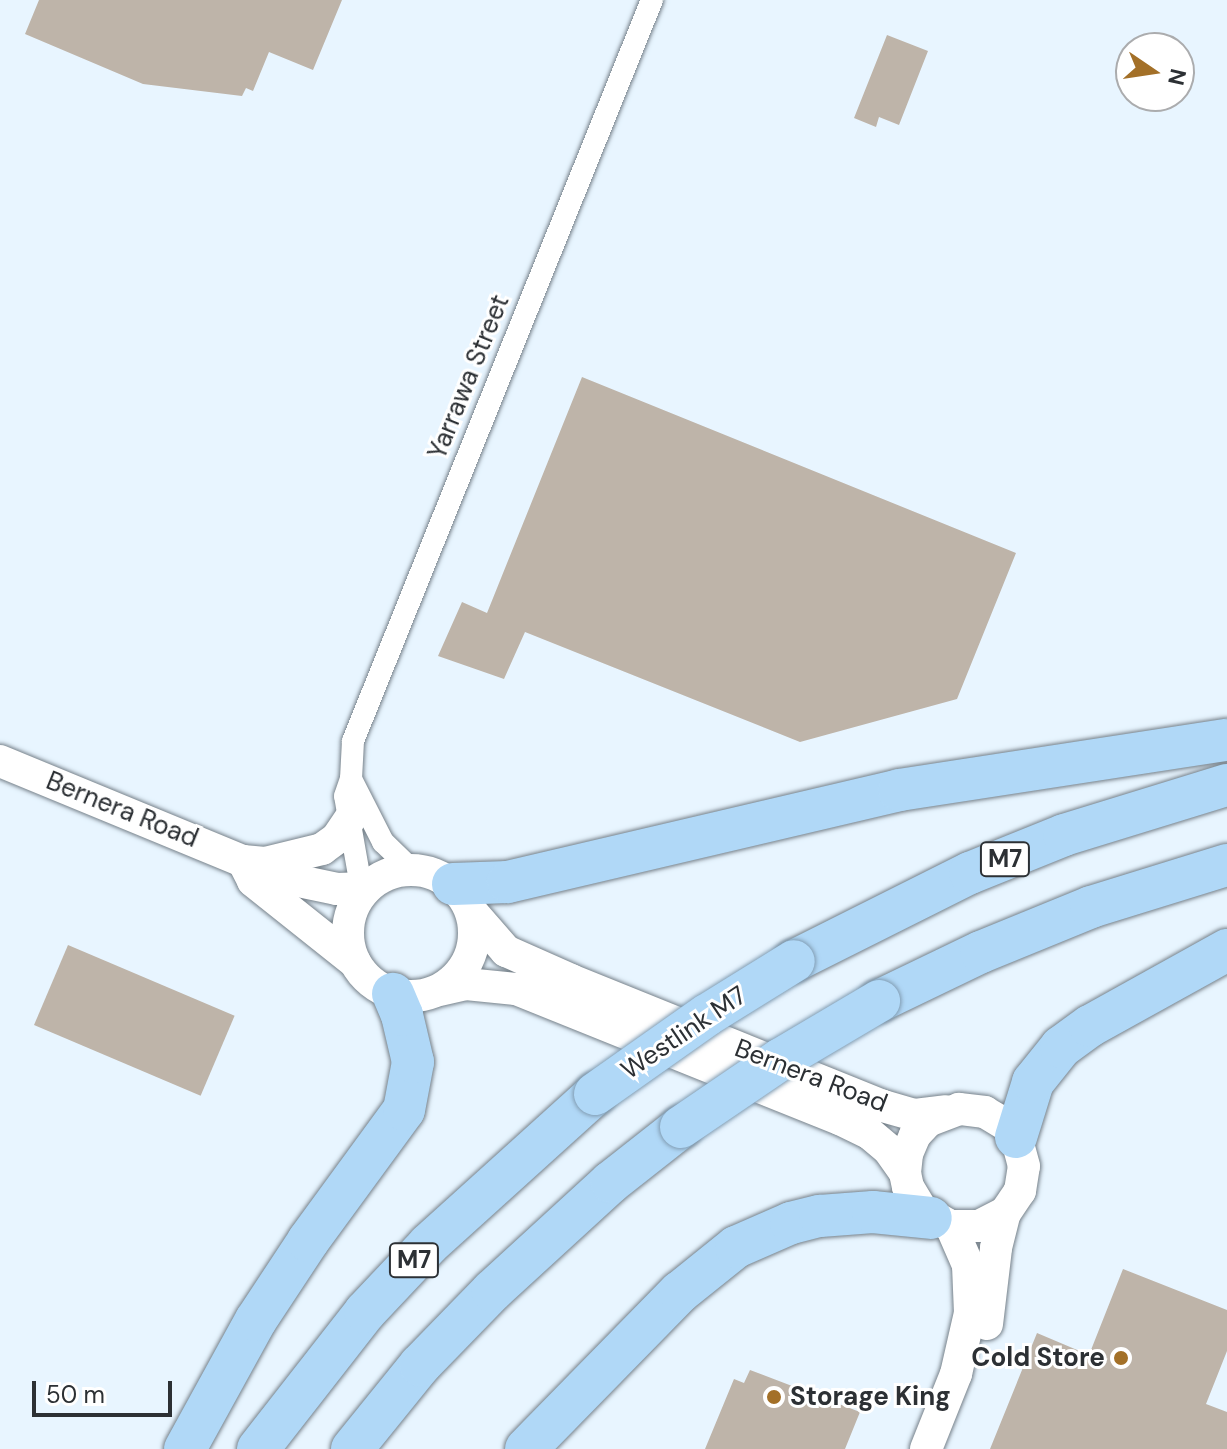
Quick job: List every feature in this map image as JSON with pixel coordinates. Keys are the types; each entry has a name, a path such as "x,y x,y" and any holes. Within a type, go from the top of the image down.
{"highway":[{"path":"462,898 508,882 899,790 1227,740"},
{"name":"Westlink M7","path":"258,1449 347,1334 429,1244 595,1094 707,1015 794,961 970,873 1064,835 1227,785"},
{"path":"352,1449 420,1365 514,1269 611,1182 681,1127 781,1059 879,1001 981,952 1091,907 1227,865"},
{"path":"1016,1137 1033,1082 1061,1047 1090,1026 1227,950"},
{"path":"185,1449 264,1307 404,1110 413,1062 402,1015 393,994"},
{"path":"526,1449 680,1292 736,1247 791,1223 820,1216 873,1212 941,1222"}],"main road":[{"name":"Bernera Road","path":"0,761 304,884 337,889 367,887"},
{"path":"350,819 337,838 322,849 254,862 253,881 355,962 371,981 393,994 409,997 440,990 466,965 475,930 462,898 434,872 411,869 380,877 367,887 349,923 355,962"},
{"name":"Bernera Road","path":"462,898 506,951 571,980 883,1106 915,1115 946,1111"},
{"name":"Bernera Road","path":"440,990 486,984 516,989 840,1119 869,1133 889,1150 905,1173"},
{"path":"926,1449 956,1374 970,1313 971,1286 968,1265 941,1222 913,1199 905,1173 907,1154 915,1135 928,1121 946,1111 985,1112 1008,1126 1016,1137 1022,1153 1024,1179 1014,1202 1005,1213 979,1226 941,1222"},
{"path":"956,1374 978,1352 990,1316 996,1248 1005,1213"}],"street":[{"name":"Yarrawa Street","path":"367,887 359,875 345,796 351,779 353,741 652,0"},
{"path":"351,779 383,842 411,869"}],"building":[{"path":"39,0 342,0 313,70 269,52 253,91 246,88 242,96 143,84 25,34"},
{"path":"887,35 928,51 899,125 879,117 876,127 854,118"},
{"path":"582,377 1016,553 957,699 800,742 525,632 504,679 438,656 462,602 487,613"},
{"path":"68,945 235,1016 201,1096 34,1025"},
{"name":"Cold Store","path":"1123,1269 1227,1310 1227,1351 1206,1404 1227,1412 1227,1449 990,1449 1037,1333 1089,1355"},
{"name":"Storage King","path":"750,1370 860,1412 845,1449 705,1449 734,1379 744,1383"}],"place":[{"name":"Cold Store","path":"1121,1358"},
{"name":"Storage King","path":"774,1397"}]}
